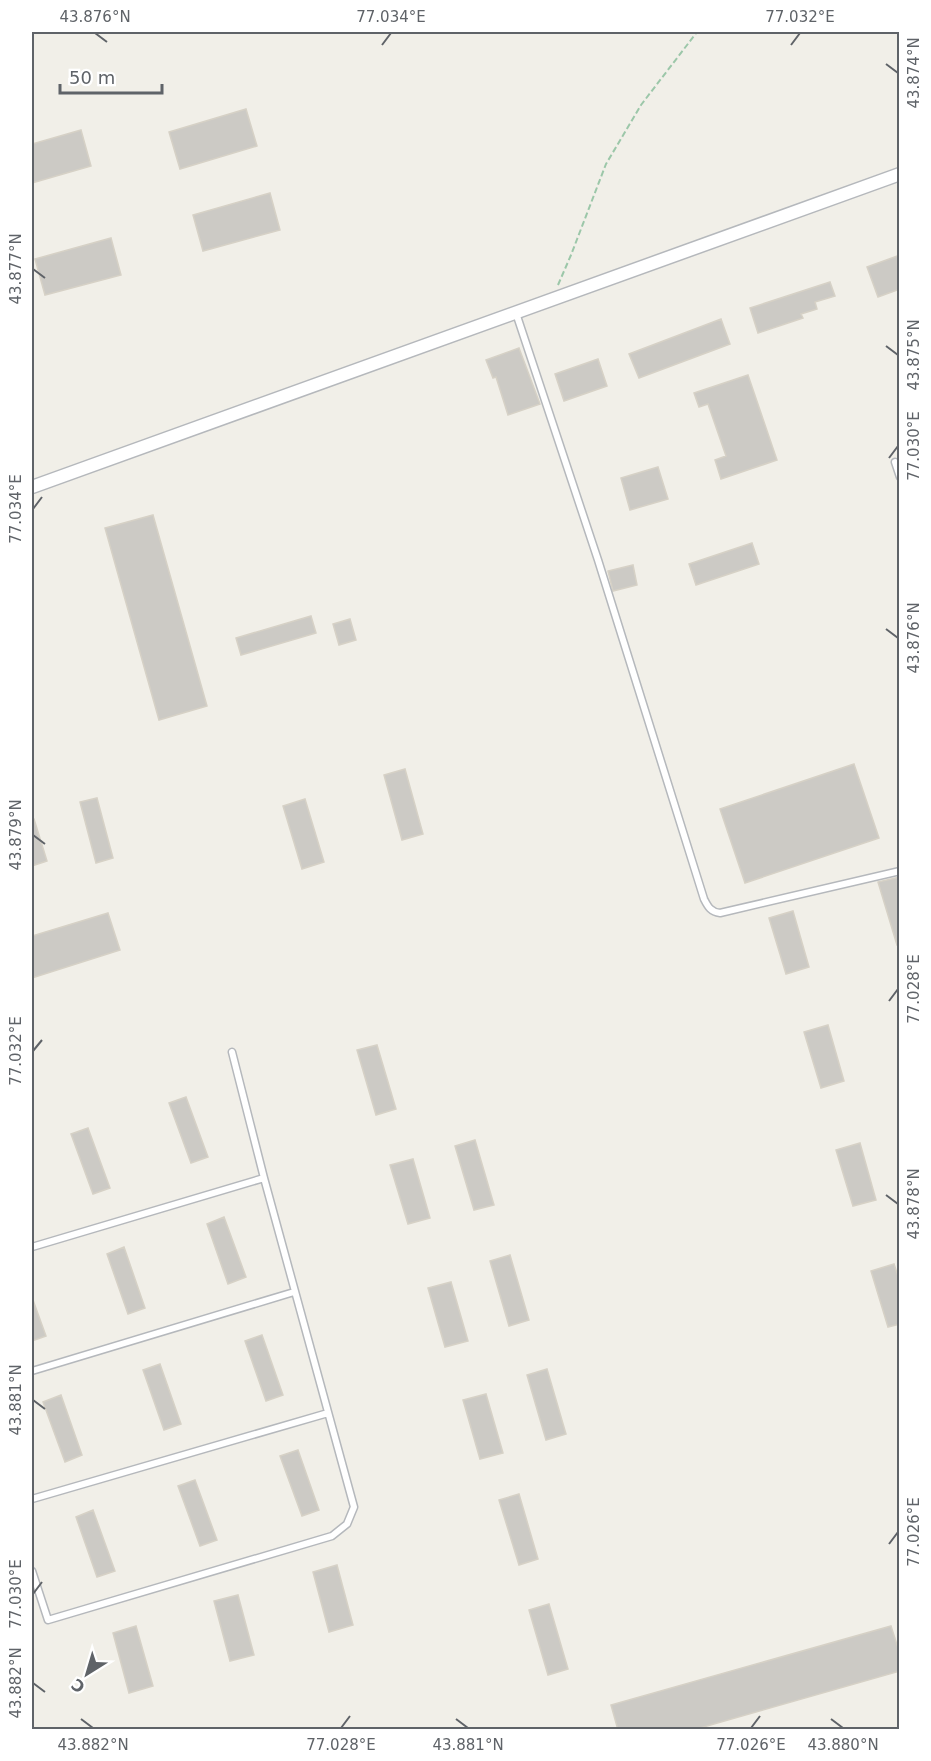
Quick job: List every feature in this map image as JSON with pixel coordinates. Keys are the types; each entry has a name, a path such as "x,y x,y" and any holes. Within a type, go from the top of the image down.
{"street":[{"path":"32,487 900,174"}],"lane":[{"path":"516,313 598,560 708,907 720,913 900,872"},
{"path":"894,462 900,477"},
{"path":"32,1571 48,1620 332,1536 347,1524 354,1507 294,1292 232,1052"},
{"path":"32,1247 264,1178"},
{"path":"32,1371 294,1292"},
{"path":"32,1499 328,1413"}],"path":[{"path":"551,300 606,164 641,105 698,32"}],"building":[{"path":"246,109 257,146 180,169 169,132"},
{"path":"81,130 91,166 32,183 32,144"},
{"path":"270,193 280,230 203,251 193,215"},
{"path":"111,238 121,275 45,295 35,259"},
{"path":"900,255 900,289 878,297 867,267"},
{"path":"830,282 835,296 815,302 817,309 801,314 803,318 758,333 750,308"},
{"path":"721,319 730,344 639,378 629,354"},
{"path":"519,348 540,404 508,415 496,377 493,378 486,360"},
{"path":"598,359 607,386 564,401 555,374"},
{"path":"748,375 777,460 721,479 715,460 726,456 708,404 699,407 694,393"},
{"path":"658,467 668,499 630,510 621,478"},
{"path":"153,515 207,706 159,720 105,528"},
{"path":"752,543 759,564 696,585 689,564"},
{"path":"633,565 637,585 613,591 608,571"},
{"path":"311,616 316,633 241,655 236,638"},
{"path":"350,619 356,640 339,645 333,624"},
{"path":"854,764 879,838 745,883 720,809"},
{"path":"405,769 423,834 402,840 384,775"},
{"path":"97,798 113,858 96,863 80,802"},
{"path":"305,799 324,862 302,869 283,806"},
{"path":"32,819 34,819 47,861 32,866"},
{"path":"900,877 900,944 897,945 878,882"},
{"path":"793,911 809,967 786,974 769,918"},
{"path":"108,913 120,950 32,978 32,936"},
{"path":"828,1025 844,1081 821,1088 804,1032"},
{"path":"377,1045 396,1109 376,1115 357,1050"},
{"path":"186,1097 208,1157 191,1163 169,1103"},
{"path":"88,1128 110,1188 93,1194 71,1134"},
{"path":"475,1140 494,1205 474,1210 455,1146"},
{"path":"860,1143 876,1200 853,1206 836,1150"},
{"path":"413,1159 430,1218 408,1224 390,1165"},
{"path":"224,1217 246,1277 228,1284 207,1224"},
{"path":"124,1247 145,1308 128,1314 107,1254"},
{"path":"510,1255 529,1320 509,1326 490,1261"},
{"path":"894,1264 900,1282 900,1324 888,1327 871,1271"},
{"path":"451,1282 468,1341 445,1347 428,1288"},
{"path":"32,1300 46,1336 32,1341"},
{"path":"262,1335 283,1395 266,1401 245,1341"},
{"path":"160,1364 181,1424 164,1430 143,1370"},
{"path":"547,1369 566,1434 546,1440 527,1375"},
{"path":"486,1394 503,1453 480,1459 463,1400"},
{"path":"61,1395 82,1455 65,1462 43,1402"},
{"path":"298,1450 319,1510 302,1516 280,1456"},
{"path":"195,1480 217,1540 200,1546 178,1486"},
{"path":"519,1494 538,1559 519,1565 499,1500"},
{"path":"93,1510 115,1571 97,1577 76,1517"},
{"path":"337,1565 353,1625 329,1632 313,1572"},
{"path":"238,1595 254,1655 230,1661 214,1601"},
{"path":"549,1604 568,1669 548,1675 529,1610"},
{"path":"136,1626 153,1686 129,1693 113,1633"},
{"path":"891,1626 900,1654 900,1671 693,1730 618,1730 611,1705"}]}
